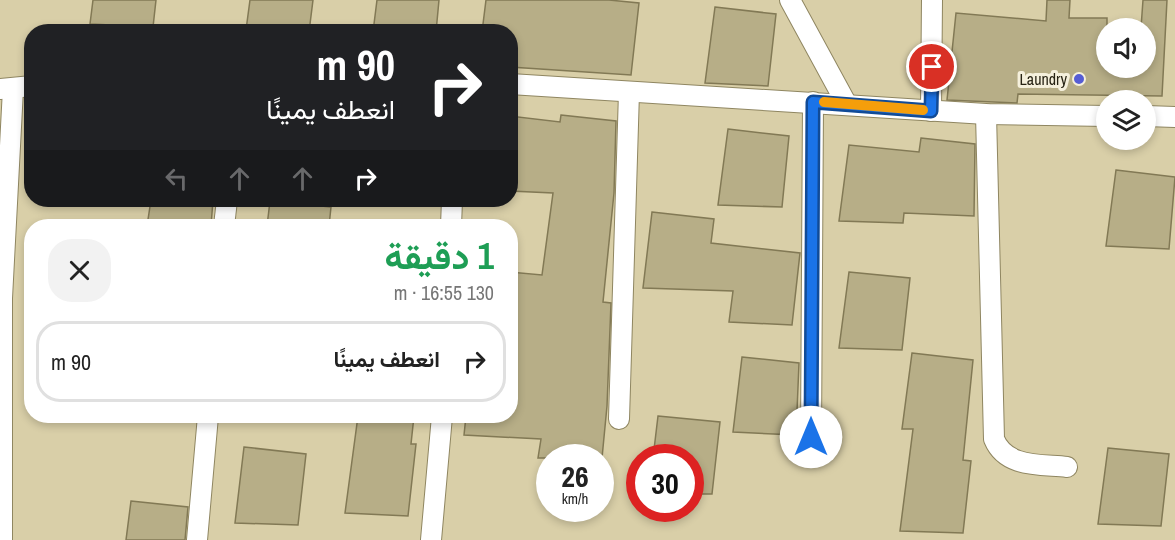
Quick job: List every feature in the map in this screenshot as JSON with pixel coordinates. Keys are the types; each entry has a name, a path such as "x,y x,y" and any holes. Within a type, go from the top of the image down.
{"street":[{"path":"790,0 846,103"},
{"path":"931,111 932,0"},
{"path":"518,85 846,103 986,114 1096,116"},
{"path":"2,540 1,298 15,88"},
{"path":"620,419 629,92"},
{"path":"811,437 813,102"},
{"path":"986,114 994,439 998,447 1012,460 1067,467"},
{"path":"1156,116 1175,117"},
{"path":"197,540 207,423"},
{"path":"430,540 441,423"}],"building":[{"path":"93,0 156,0 153,24 90,24"},
{"path":"250,0 313,0 310,24 247,24"},
{"path":"377,0 439,0 437,24 374,24"},
{"path":"486,0 609,0 639,3 631,75 518,68 518,24 483,24"},
{"path":"1047,0 1070,0 1069,18 1096,18 1096,78 1156,78 1156,18 1142,18 1143,0 1167,0 1162,96 1156,96 1156,90 1096,90 1096,95 1018,94 1017,103 947,100 956,13 1046,21"},
{"path":"715,7 776,14 768,86 705,83"},
{"path":"561,115 616,121 614,193 603,302 611,303 603,444 540,444 541,439 464,435 465,423 518,423 518,273 542,275 553,193 518,191 518,117 560,122"},
{"path":"728,129 789,136 782,207 718,205"},
{"path":"921,138 975,144 974,216 904,213 903,223 839,221 849,145 919,152"},
{"path":"1116,170 1175,177 1169,249 1106,246"},
{"path":"150,207 212,207 212,219 148,219"},
{"path":"269,207 331,207 330,219 268,219"},
{"path":"652,212 714,219 711,243 800,253 792,325 729,322 733,291 643,288"},
{"path":"849,272 910,278 902,350 839,348"},
{"path":"912,353 973,360 963,460 971,461 963,533 900,531 913,429 902,429"},
{"path":"742,357 799,363 796,435 733,432"},
{"path":"658,416 720,422 712,494 704,494 704,444 655,444"},
{"path":"357,423 413,423 411,444 416,444 408,516 345,513"},
{"path":"244,447 306,454 298,525 235,523"},
{"path":"1108,448 1169,454 1161,526 1098,524"},
{"path":"131,501 188,507 185,540 126,540"}],"slow traffic":[{"path":"824,102 923,110"}],"place":[{"name":"Laundry","path":"1079,79"}],"route":[{"path":"811,437 813,102 931,111 932,67"}]}
